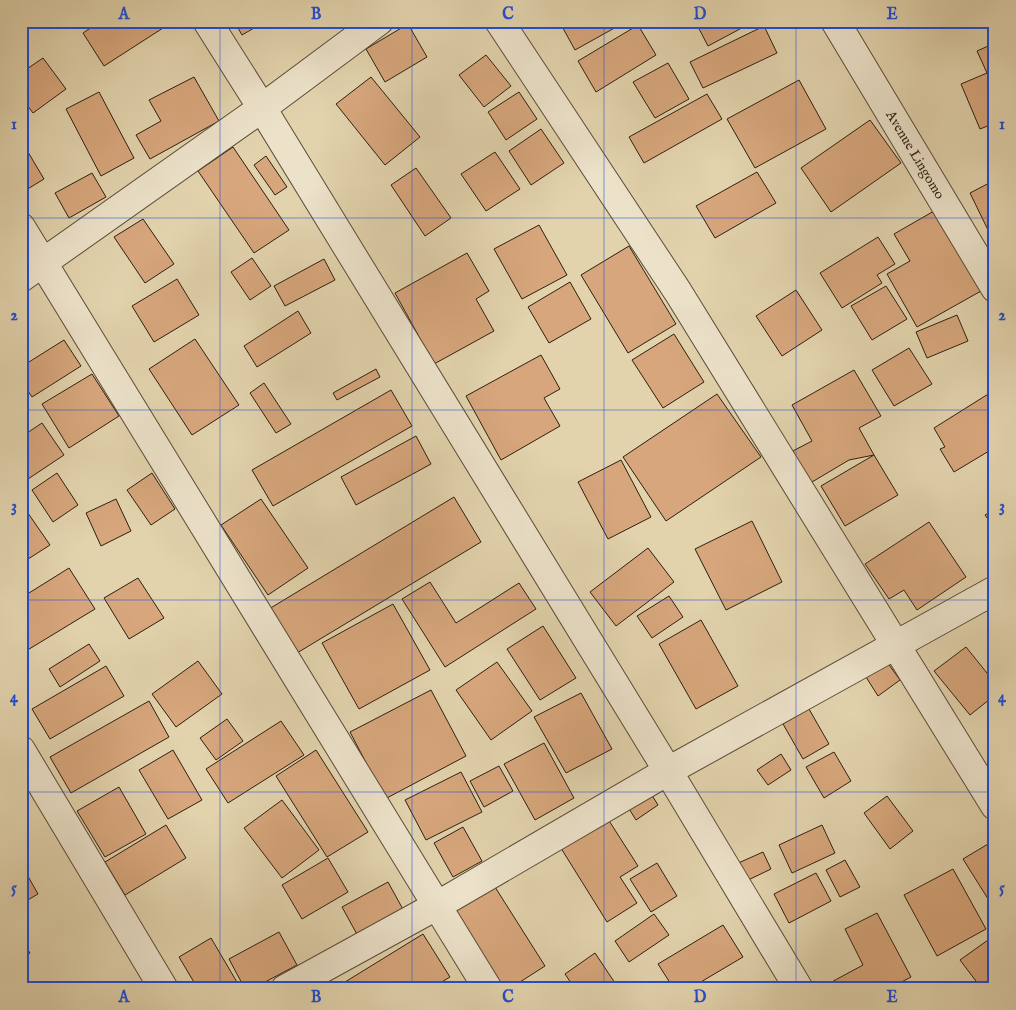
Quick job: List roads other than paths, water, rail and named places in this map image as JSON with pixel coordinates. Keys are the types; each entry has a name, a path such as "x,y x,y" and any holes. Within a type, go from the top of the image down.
{"street":[{"path":"206,21 262,108 668,771 799,989"},
{"path":"21,278 262,108 379,21"},
{"path":"499,21 678,292 995,806"},
{"name":"Avenue Lingomo","path":"835,21 995,288"},
{"path":"21,227 488,989"},
{"path":"285,989 438,905 668,771 995,590"},
{"path":"21,750 164,989"}]}
